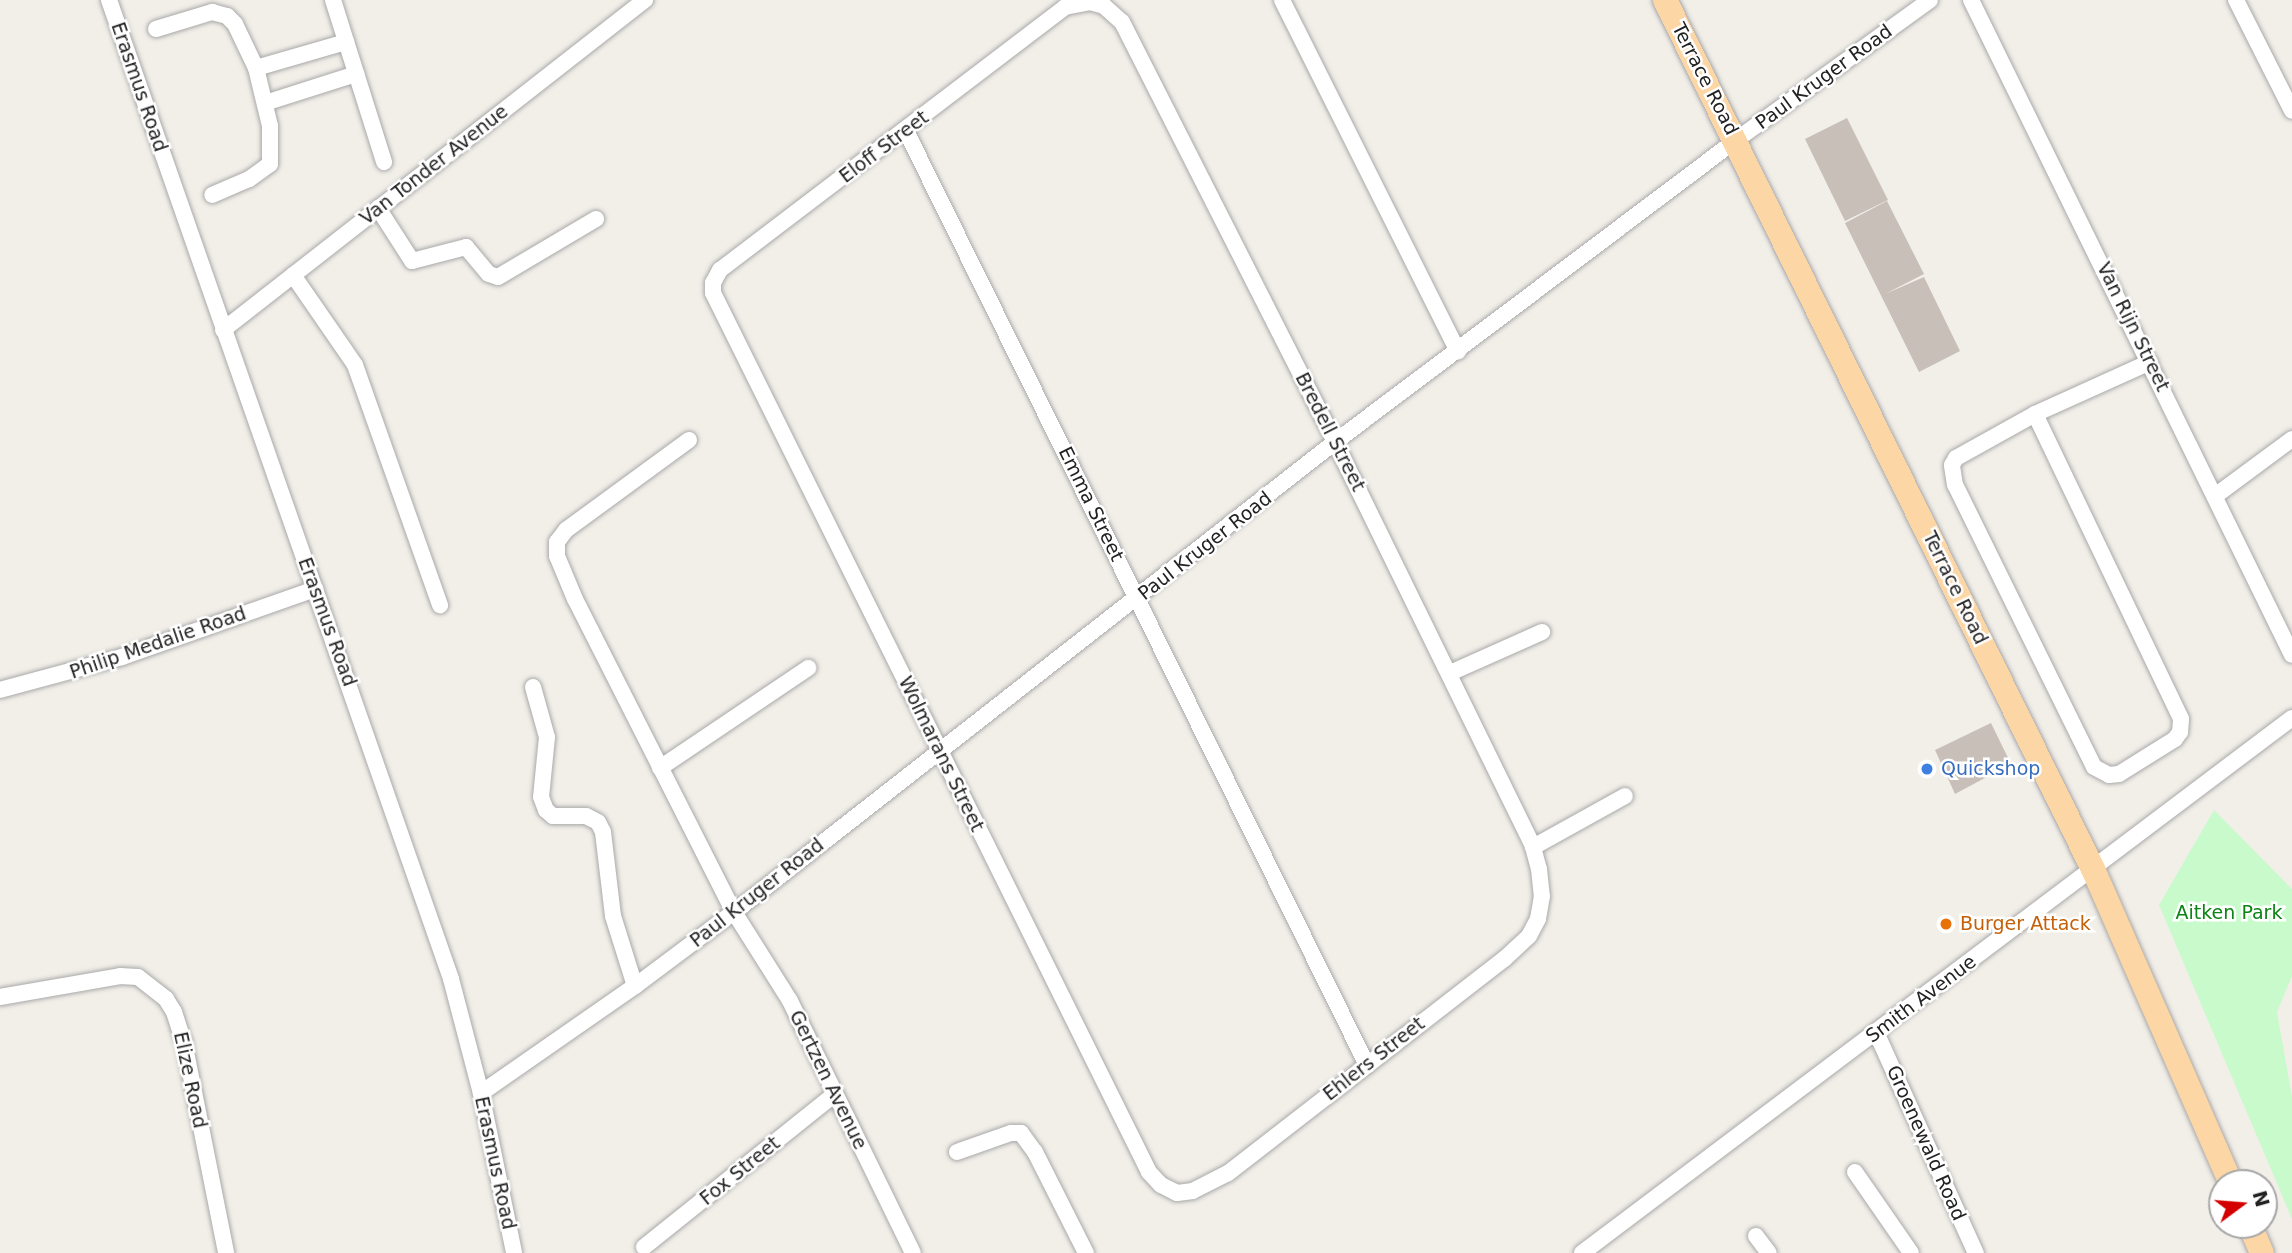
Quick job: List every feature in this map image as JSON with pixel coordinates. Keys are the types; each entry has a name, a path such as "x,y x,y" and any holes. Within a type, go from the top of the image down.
{"main road":[{"name":"Terrace Road","path":"1665,0 2093,869 2225,1169"}],"street":[{"name":"Erasmus Road","path":"109,0 451,979 481,1093 514,1253"},
{"path":"333,0 384,162"},
{"name":"Van Tonder Avenue","path":"223,330 645,0"},
{"path":"1282,0 1458,351"},
{"name":"Paul Kruger Road","path":"481,1093 635,986 734,912 1138,599 1335,442 1736,140 1930,0"},
{"name":"Van Rijn Street","path":"1971,0 2292,655"},
{"path":"2236,0 2292,111"},
{"name":"Bredell Street","path":"1077,3 1090,2 1104,6 1122,22 1450,673 1532,848 1539,869 1542,896"},
{"name":"Eloff Street","path":"718,303 713,283 720,271 1065,7 1077,3"},
{"path":"156,29 212,12 228,16 235,24 256,68 272,147 270,163 249,180 212,195"},
{"path":"256,68 346,42"},
{"path":"265,103 356,74"},
{"name":"Emma Street","path":"906,131 1367,1065"},
{"path":"378,208 412,261 466,247 489,274 498,277 596,219"},
{"path":"293,275 355,365 440,605"},
{"name":"Wolmarans Street","path":"718,303 1149,1172 1161,1185 1177,1193"},
{"path":"2035,414 2183,724 2175,738 2119,774 2109,775 2094,766 1951,474 1956,458 2035,414 2150,362"},
{"path":"2215,496 2292,439"},
{"name":"Gertzen Avenue","path":"689,440 566,530 557,542 557,556 563,574 660,768 734,912 790,1001 914,1253"},
{"name":"Philip Medalie Road","path":"0,691 122,657 315,589"},
{"path":"1450,673 1542,632"},
{"path":"660,768 808,668"},
{"path":"533,687 547,737 541,797 546,810 553,816 586,816 598,822 603,832 613,916 635,986"},
{"name":"Smith Avenue","path":"1582,1253 2292,718"},
{"path":"1532,848 1625,796"},
{"name":"Ehlers Street","path":"1177,1193 1193,1191 1228,1173 1504,959 1529,936 1538,919 1542,896"},
{"name":"Elize Road","path":"0,997 120,976 138,977 166,999 174,1012 184,1042 226,1253"},
{"name":"Groenewald Road","path":"1876,1032 1976,1253"},
{"name":"Fox Street","path":"645,1247 835,1094"},
{"path":"957,1152 1011,1133 1021,1133 1035,1152 1086,1253"},
{"path":"1855,1172 1911,1253"},
{"path":"1756,1236 1769,1253"}],"green space":[{"name":"Aitken Park","path":"2214,810 2292,889 2292,976 2277,1012 2292,1097 2292,1219 2278,1186 2278,1169 2271,1169 2159,905"}],"building":[{"path":"1847,118 1888,200 1845,221 1805,139"},
{"path":"1887,201 1924,274 1885,294 1924,277 1960,351 1919,372 1845,223"},
{"path":"1991,723 2011,764 1955,794 1935,750"}],"place":[{"name":"Quickshop","path":"1927,769"},
{"name":"Burger Attack","path":"1946,924"}]}
